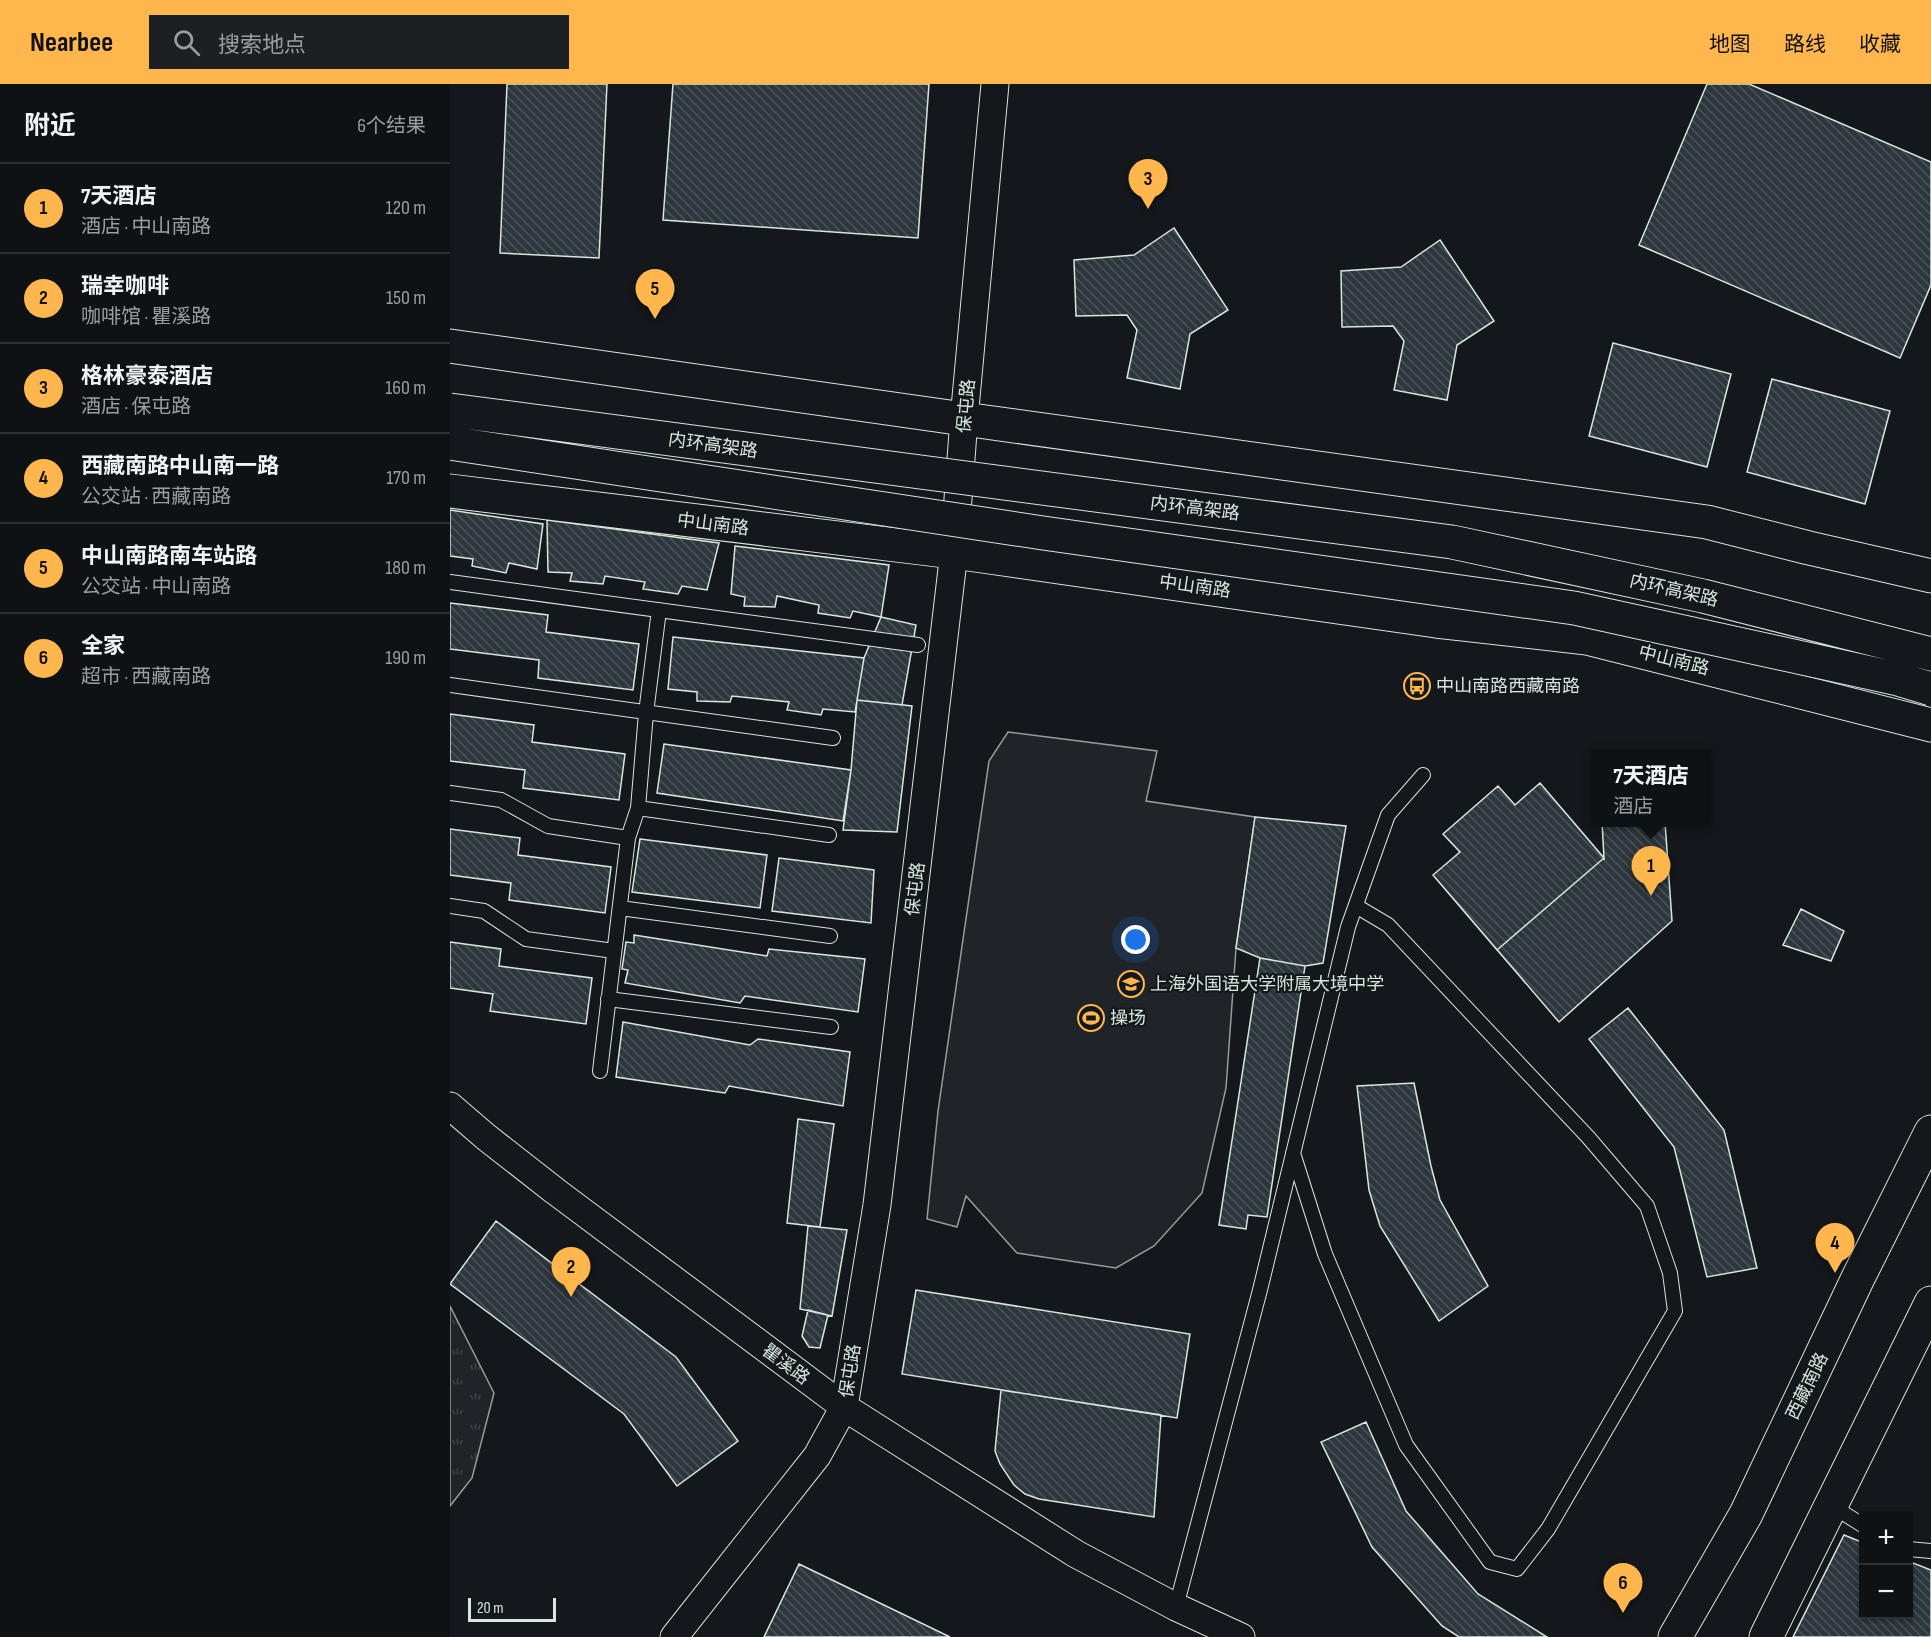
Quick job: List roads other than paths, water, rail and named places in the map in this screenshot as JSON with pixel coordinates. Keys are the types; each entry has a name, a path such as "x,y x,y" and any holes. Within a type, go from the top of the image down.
{"main road":[{"path":"450,346 1707,522 1931,576"},
{"name":"内环高架路","path":"450,410 1452,542 1703,596 1931,654"},
{"name":"内环高架路","path":"450,443 1043,533 1574,608 1898,679 1931,689"},
{"name":"中山南路","path":"450,491 954,552 1436,621 1587,638 1931,725"},
{"name":"西藏南路","path":"1675,1637 1746,1514 1857,1280 1931,1132"},
{"path":"1767,1637 1931,1303"}],"street":[{"name":"保屯路","path":"674,1637 818,1456 844,1407 878,1205 954,552 995,84"},
{"name":"瞿溪路","path":"450,1106 555,1191 844,1407 1076,1554 1176,1607 1241,1637"}],"lane":[{"path":"450,582 918,645"},
{"path":"600,1071 628,838 638,808 646,713 659,610"},
{"path":"450,685 833,738"},
{"path":"1176,1607 1260,1290 1345,939 1388,815 1423,775"},
{"path":"450,793 501,800 548,826 628,838"},
{"path":"638,808 829,835"},
{"path":"450,906 484,911 526,939 614,951"},
{"path":"1293,1152 1325,1254 1406,1445 1490,1562 1517,1569 1548,1529 1676,1311 1670,1273 1647,1206 1588,1137 1388,925 1356,906"},
{"path":"620,908 830,936"},
{"path":"608,999 831,1027"},
{"path":"1832,1506 1859,1523"},
{"path":"1913,1549 1931,1551"}],"place":[{"name":"格林豪泰酒店","path":"1148,209"},
{"name":"中山南路南车站路","path":"655,319"},
{"name":"中山南路西藏南路","path":"1417,686"},
{"name":"7天酒店","path":"1651,896"},
{"name":"上海外国语大学附属大境中学","path":"1131,984"},
{"name":"操场","path":"1091,1018"},
{"name":"西藏南路中山南一路","path":"1835,1273"},
{"name":"瑞幸咖啡","path":"571,1297"},
{"name":"全家","path":"1623,1613"}]}
